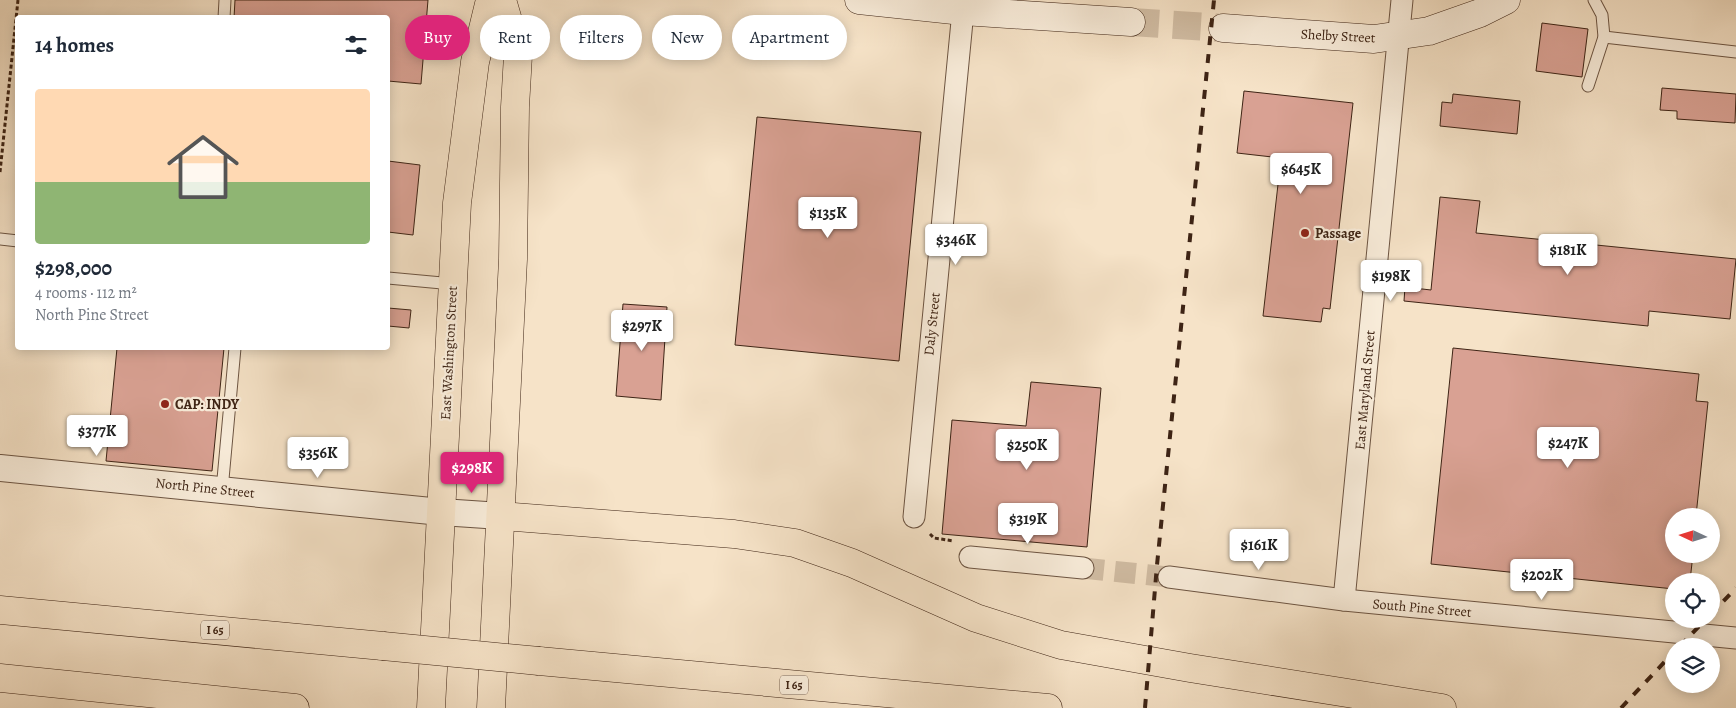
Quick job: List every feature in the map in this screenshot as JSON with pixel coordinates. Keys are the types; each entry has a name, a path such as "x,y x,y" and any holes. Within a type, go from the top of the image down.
{"main road":[{"name":"East Washington Street","path":"430,708 459,177 475,62 490,0"},
{"path":"491,708 513,259 515,107 518,55 502,0"},
{"path":"859,0 963,11 1131,22"},
{"name":"Shelby Street","path":"1223,28 1374,39 1429,31 1480,13 1506,0"},
{"path":"501,516 734,534 795,543 852,563 976,618 1061,645 1190,668 1442,708"},
{"name":"I 65","path":"0,610 1048,708"},
{"path":"0,678 295,708"}],"street":[{"name":"East Maryland Street","path":"1344,600 1402,0"},
{"name":"Daly Street","path":"914,518 963,11"},
{"name":"North Pine Street","path":"0,468 441,512 501,516"},
{"path":"970,557 1082,568"},
{"name":"South Pine Street","path":"1169,577 1344,600 1736,638"}],"lane":[{"path":"224,15 225,0"},
{"path":"1588,86 1604,37 1602,15 1594,0"},
{"path":"1604,37 1736,52"},
{"path":"0,239 15,241"},
{"path":"390,278 453,284"},
{"path":"222,490 235,350"}],"path":[{"path":"16,15 18,0"},
{"path":"0,172 15,29"},
{"path":"914,518 929,519 929,533 934,538 972,544 970,557"}],"building":[{"path":"235,0 428,0 427,15 405,15 405,60 423,60 421,84 390,81 390,15 234,15"},
{"path":"1542,23 1588,29 1582,77 1536,71"},
{"path":"1662,88 1736,94 1735,123 1677,119 1677,111 1660,110"},
{"name":"Passage","path":"1244,91 1353,103 1330,309 1323,308 1321,322 1263,316 1281,158 1237,153"},
{"path":"1453,94 1520,101 1517,134 1440,126 1442,102 1452,103"},
{"path":"757,117 921,132 899,361 735,345"},
{"path":"390,161 420,165 413,235 390,232"},
{"path":"1440,197 1480,201 1476,233 1736,259 1730,319 1649,311 1648,326 1404,301 1405,287 1431,290"},
{"path":"623,304 667,307 661,400 616,396"},
{"path":"390,308 411,310 409,328 390,326"},
{"path":"1453,348 1699,374 1696,401 1708,402 1697,508 1665,508 1665,563 1692,563 1691,573 1665,573 1665,588 1431,564"},
{"name":"CAP: INDY","path":"117,350 224,350 212,471 106,461"},
{"path":"1031,382 1101,388 1087,547 942,534 952,420 1026,426"}],"tunnel":[{"path":"1131,22 1223,28"},
{"path":"1083,568 1169,577"}],"railway":[{"path":"1145,708 1157,565 1214,0"},
{"path":"1720,605 1736,588"},
{"path":"1688,638 1697,628"},
{"path":"1621,708 1665,662"}],"place":[{"name":"Passage","path":"1305,233"},
{"name":"CAP: INDY","path":"165,404"}]}
